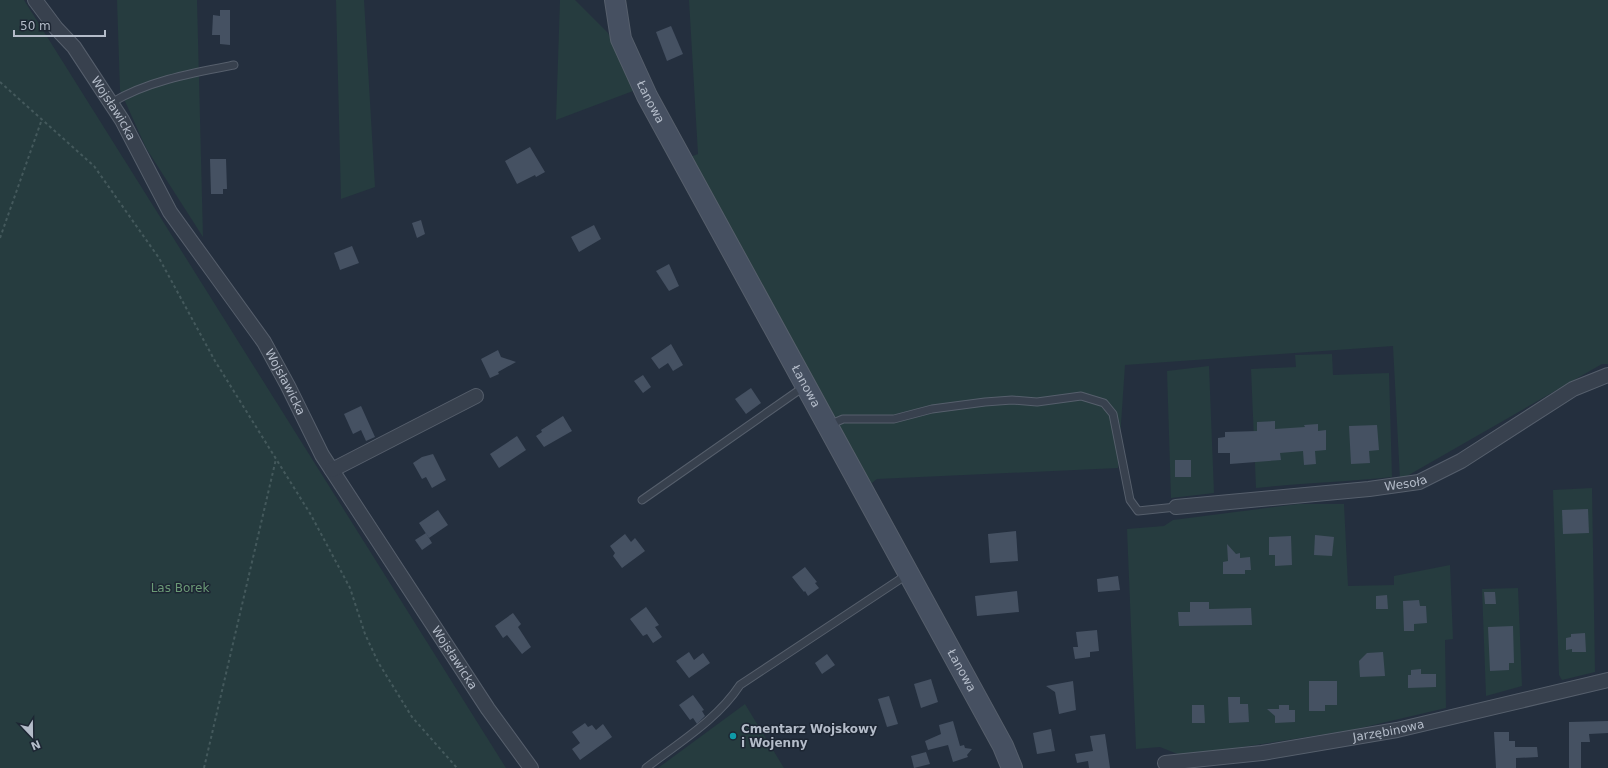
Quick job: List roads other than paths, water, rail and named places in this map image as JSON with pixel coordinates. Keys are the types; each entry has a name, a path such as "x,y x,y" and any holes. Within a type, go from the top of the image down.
{"street":[{"name":"Wojsławicka","path":"35,0 56,28 74,47 111,103 131,136 170,212 264,342 288,386 322,455 488,708 531,768"},
{"name":"Łanowa","path":"614,0 621,39 647,96 1003,746 1012,768"},
{"name":"Wesoła","path":"1176,507 1369,489 1419,482 1461,461 1573,389 1608,375"},
{"path":"332,470 476,396"},
{"name":"Jarzębinowa","path":"1166,763 1262,753 1397,730 1608,680"}],"lane":[{"path":"111,103 124,95 184,75 234,64"},
{"path":"642,500 806,386"},
{"path":"827,426 844,419 894,419 932,409 985,402 1012,400 1037,402 1081,396 1104,402 1113,414 1130,500 1138,510 1176,507"},
{"path":"646,768 718,712 729,702 740,685 908,574"}],"place":[{"name":"Cmentarz Wojskowy i Wojenny","path":"733,736"}],"park label":[{"name":"Las Borek","path":"180,588"}]}
